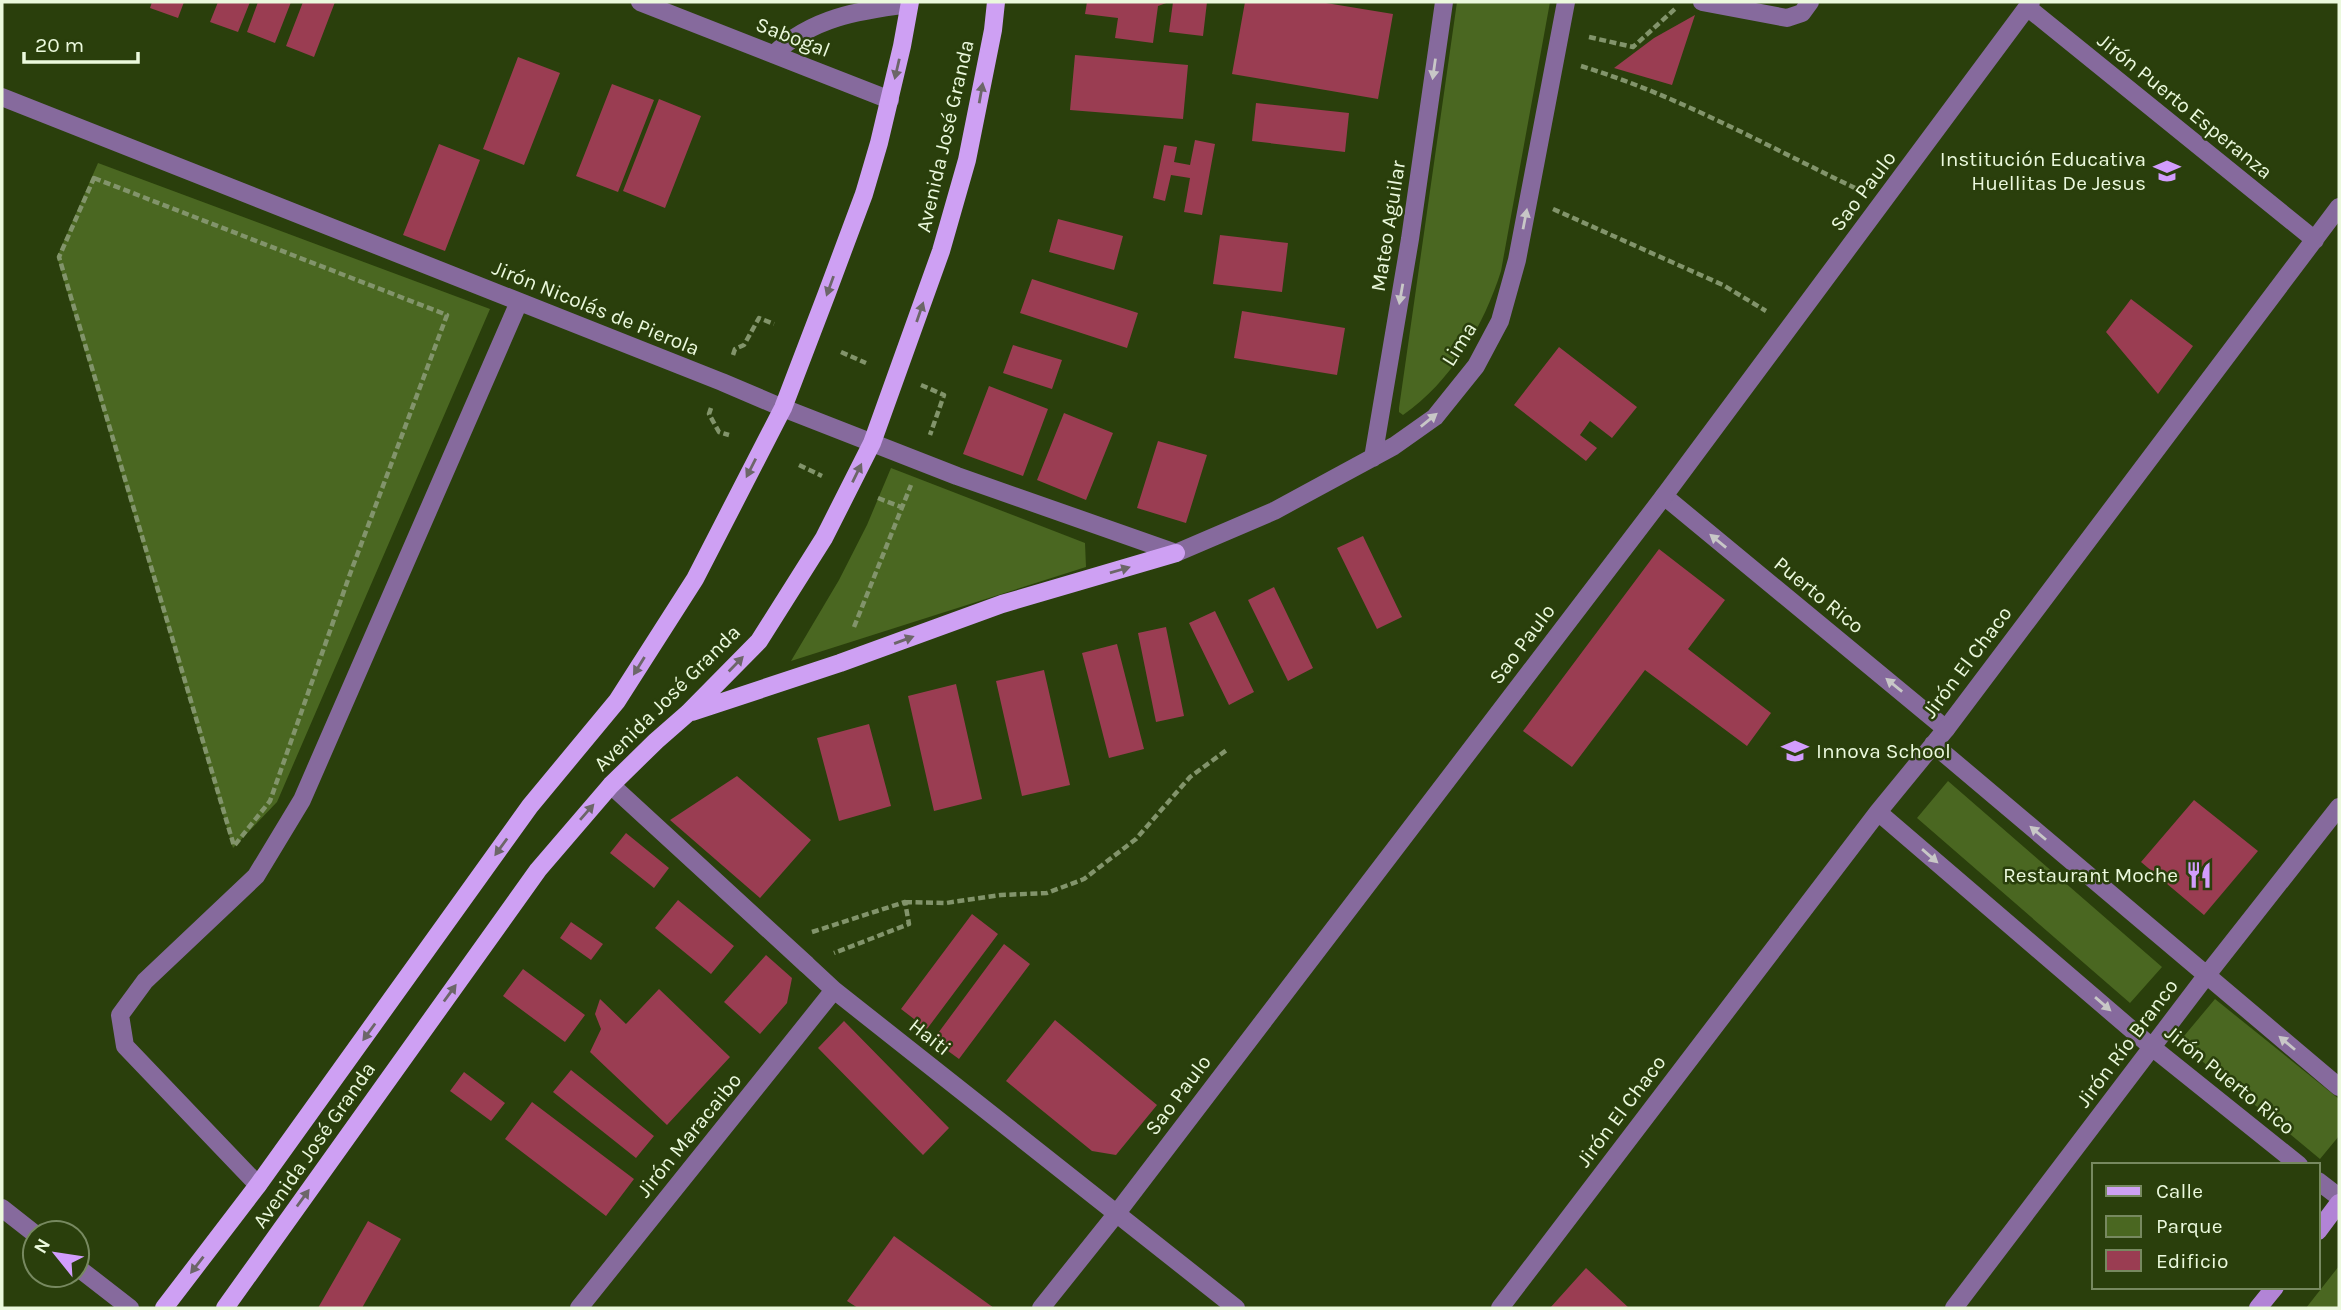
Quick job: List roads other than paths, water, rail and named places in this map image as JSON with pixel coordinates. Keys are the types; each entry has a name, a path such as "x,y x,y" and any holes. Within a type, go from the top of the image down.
{"main road":[{"name":"Avenida José Granda","path":"225,1308 538,870 611,785 759,641 824,538 872,443 918,318 957,199 979,107 996,2"},
{"name":"Avenida José Granda","path":"164,1308 258,1185 530,806 617,701 695,579 783,408 864,194 890,100 910,3"},
{"path":"688,713 840,663 1002,604 1177,553"},
{"path":"2320,1228 2339,1203"},
{"path":"2258,1308 2273,1289"}],"street":[{"name":"Sabogal","path":"640,2 890,100"},
{"name":"Mateo Aguilar","path":"1373,458 1410,239 1444,2"},
{"name":"Lima","path":"1177,553 1274,511 1394,446 1435,417 1476,366 1500,321 1517,260 1566,2"},
{"path":"1702,2 1787,18 1802,13 1810,2"},
{"path":"774,54 799,32 853,12 910,3"},
{"name":"Sao Paulo","path":"1041,1308 1117,1213 1664,496 2029,4"},
{"name":"Jirón Puerto Esperanza","path":"2029,4 2315,240"},
{"name":"Jirón Nicolás de Pierola","path":"2,97 872,443 1177,553"},
{"name":"Jirón El Chaco","path":"1500,1308 1878,812 1946,729 2339,207"},
{"path":"258,1185 125,1046 120,1015 145,981 256,876 302,800 519,302"},
{"name":"Puerto Rico","path":"1664,496 1946,729"},
{"path":"1933,744 2339,1087"},
{"name":"Haiti","path":"611,785 834,990 1236,1308"},
{"name":"Jirón Río Branco","path":"1954,1308 2206,976 2339,807"},
{"name":"Jirón Puerto Rico","path":"1878,812 2153,1048 2296,1163"},
{"name":"Jirón Maracaibo","path":"579,1308 834,990"},
{"path":"2320,1183 2339,1198"},
{"path":"2,1208 21,1223"},
{"path":"91,1278 130,1308"}],"place":[{"name":"Institución Educativa Huellitas De Jesus","path":"2167,171"},
{"name":"Innova School","path":"1795,751"},
{"name":"Restaurant Moche","path":"2199,875"}]}
